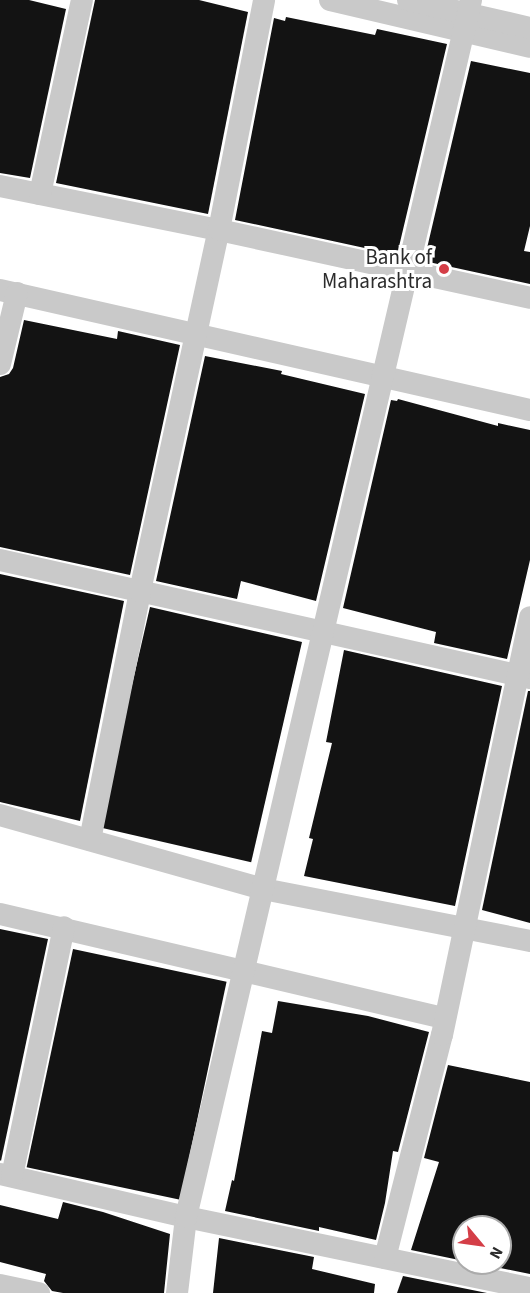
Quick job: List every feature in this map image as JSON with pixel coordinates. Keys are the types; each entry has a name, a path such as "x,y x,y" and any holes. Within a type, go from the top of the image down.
{"street":[{"path":"40,194 82,0"},
{"path":"90,840 140,591 219,230 264,0"},
{"path":"330,0 468,15 530,47"},
{"path":"408,0 530,28"},
{"path":"177,1293 186,1217 468,15"},
{"path":"0,186 219,230 530,298"},
{"path":"0,364 8,291 530,410"},
{"path":"0,560 524,677"},
{"path":"386,1258 445,1018 524,677 530,617"},
{"path":"0,815 263,889 530,941"},
{"path":"0,914 64,927 445,1018"},
{"path":"64,927 6,1175 186,1217 530,1288"},
{"path":"0,1286 39,1293"}],"building":[{"path":"0,0 29,0 66,9 30,178 0,173"},
{"path":"95,0 199,0 248,12 208,214 56,183"},
{"path":"286,17 375,35 377,29 447,44 397,255 235,220 274,18 285,21"},
{"path":"471,61 530,73 530,226 524,251 530,252 530,284 424,261"},
{"path":"24,320 117,339 118,331 180,345 130,575 0,547 0,377 9,374 13,368"},
{"path":"205,356 282,371 281,374 365,394 316,601 241,581 237,599 156,581"},
{"path":"398,399 498,426 498,423 530,430 530,560 507,659 434,643 436,632 343,608 391,400 397,401"},
{"path":"0,574 124,601 80,821 0,802"},
{"path":"150,607 302,642 251,862 99,827"},
{"path":"344,650 502,686 455,906 304,876 313,839 309,838 332,743 326,742"},
{"path":"528,691 530,691 530,923 482,910"},
{"path":"0,929 48,939 1,1161 0,1160"},
{"path":"73,949 227,982 180,1200 27,1167"},
{"path":"278,1001 368,1016 429,1032 398,1152 393,1151 385,1203 376,1240 319,1227 319,1231 225,1211 232,1180 234,1181 262,1031 272,1033"},
{"path":"448,1065 530,1082 530,1274 512,1270 512,1215 452,1215 452,1259 411,1250 439,1162 424,1158"},
{"path":"63,1202 103,1212 170,1234 164,1293 63,1293 52,1291 44,1281 46,1274 0,1262 0,1205 58,1219"},
{"path":"219,1238 314,1257 312,1269 375,1284 374,1293 213,1293"},
{"path":"403,1276 487,1293 397,1293"}],"place":[{"name":"Bank of Maharashtra","path":"444,269"}]}
